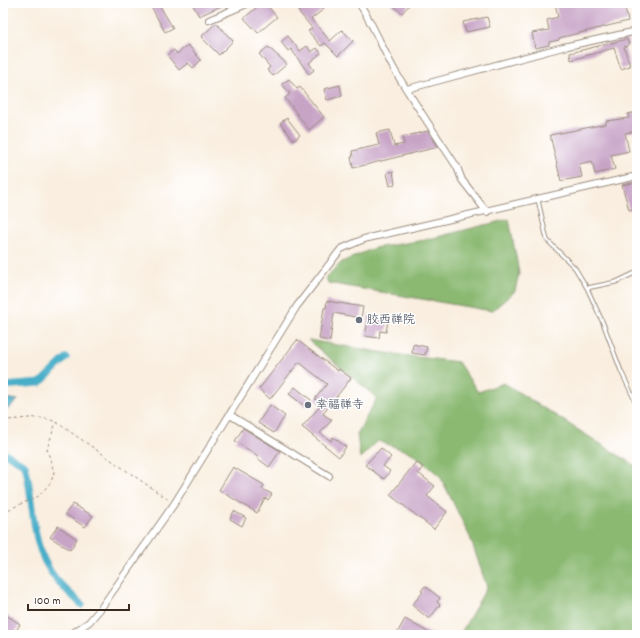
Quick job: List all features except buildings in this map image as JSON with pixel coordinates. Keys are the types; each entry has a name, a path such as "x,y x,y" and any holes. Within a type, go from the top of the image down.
{"street":[{"path":"209,20 249,3"},
{"path":"359,3 371,22 381,45 407,90 457,167 462,180 488,212"},
{"path":"407,90 563,47 637,31"},
{"path":"70,635 89,622 101,608 174,504 297,306 341,249 364,239 488,212 637,176"},
{"path":"230,415 329,476"}],"lane":[{"path":"538,200 547,240 575,268 587,288 603,323 621,371 637,405"},
{"path":"587,288 616,282 637,272"}],"path":[{"path":"3,420 33,416 48,418 56,422 174,504"},
{"path":"3,512 24,504 39,496 45,492 51,482 54,472 46,449 56,422"}],"green space":[{"path":"509,219 519,273 515,291 492,311 328,283 326,277 342,262 374,248 425,240"},
{"path":"308,340 385,353 458,362 478,392 504,383 637,467 637,635 457,635 462,631 487,587 470,537 440,476 412,453 378,441 360,458 357,434 377,398"}],"water":[{"path":"3,398 18,400 3,413"}],"waterway":[{"path":"3,386 40,383 66,358"},
{"path":"3,452 25,465 34,524 41,553 47,566 56,579 82,605"}],"place":[{"name":"胶西禅院","path":"359,320"},
{"name":"幸福禅寺","path":"308,405"}]}
